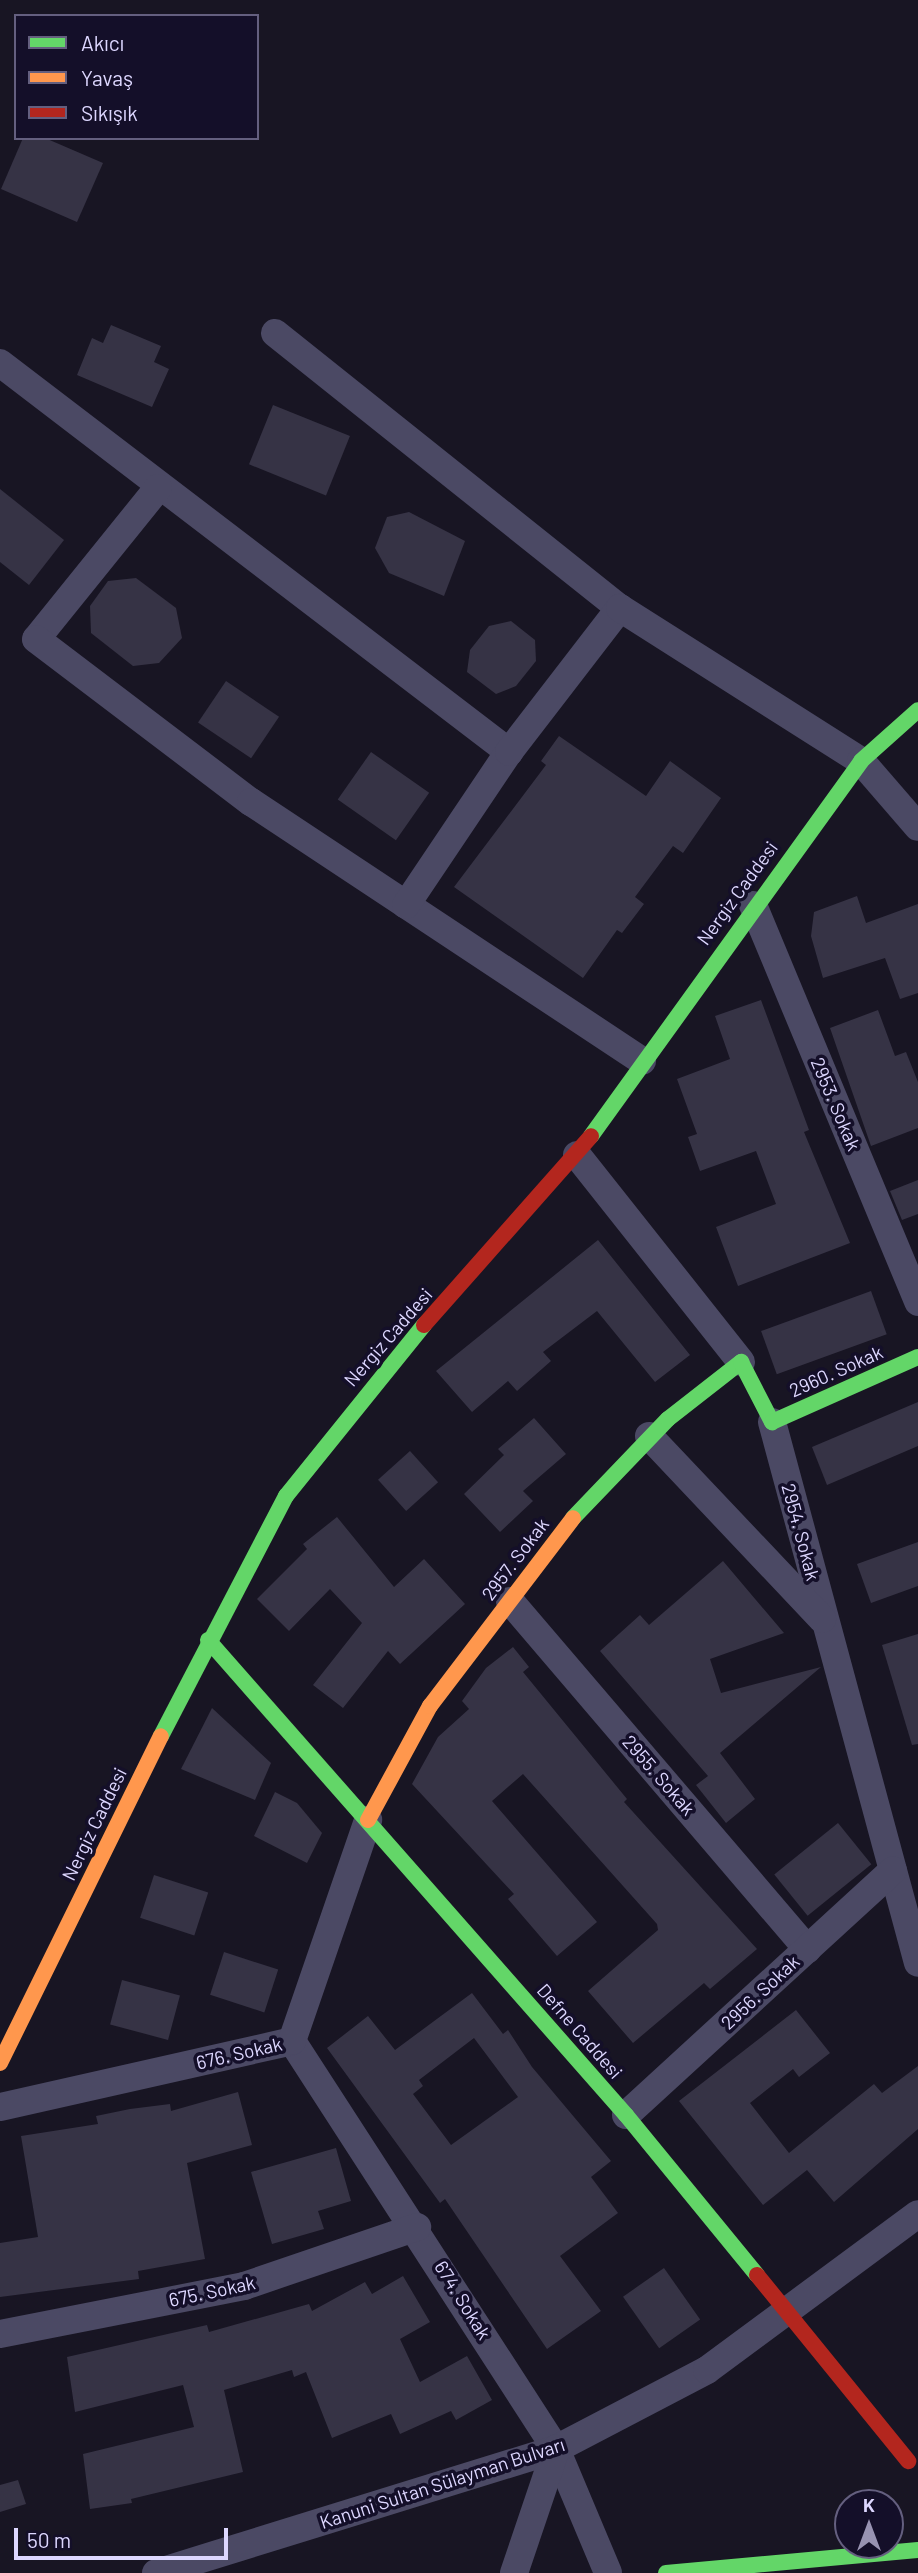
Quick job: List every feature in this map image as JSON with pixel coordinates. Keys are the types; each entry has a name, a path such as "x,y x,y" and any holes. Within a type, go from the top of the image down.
{"street":[{"path":"275,333 620,608 861,761 918,827"},
{"path":"0,363 158,488 509,752"},
{"path":"158,488 36,639 251,802 642,1061"},
{"path":"406,905 509,752 620,608"},
{"name":"Nergiz Caddesi","path":"0,2063 263,1531 317,1453 577,1155 753,905 861,761 918,710"},
{"name":"2953. Sokak","path":"753,905 918,1302"},
{"name":"2954. Sokak","path":"577,1155 741,1362 772,1422 918,1963"},
{"name":"2960. Sokak","path":"772,1422 918,1357"},
{"name":"2957. Sokak","path":"368,1820 430,1706 586,1502 649,1436 741,1362"},
{"path":"649,1436 826,1622"},
{"name":"2955. Sokak","path":"510,1601 807,1948"},
{"name":"Defne Caddesi","path":"208,1640 626,2115 785,2316 913,2463 918,2479"},
{"name":"676. Sokak","path":"0,2107 292,2041 368,1820"},
{"name":"2956. Sokak","path":"626,2115 893,1870"},
{"name":"674. Sokak","path":"292,2041 417,2227 556,2449 608,2573"},
{"name":"Kanuni Sultan Sülayman Bulvarı","path":"156,2573 556,2449 707,2370 785,2316 918,2214"},
{"name":"675. Sokak","path":"0,2333 244,2286 417,2227"},
{"path":"514,2573 556,2449"},
{"path":"666,2573 918,2549"}],"building":[{"path":"22,140 50,140 103,163 77,222 1,189"},
{"path":"111,325 161,346 154,362 169,369 152,407 77,375 92,338 103,343"},
{"path":"273,405 350,436 326,495 249,464"},
{"path":"0,489 64,540 29,585 0,562"},
{"path":"409,512 465,541 444,596 389,573 375,548 387,517"},
{"path":"136,578 176,608 182,638 159,663 133,666 91,633 90,606 108,581"},
{"path":"511,621 535,640 536,661 516,686 496,694 467,672 470,650 489,626"},
{"path":"226,681 279,717 251,758 198,722"},
{"path":"559,736 646,796 670,761 721,798 683,853 673,846 635,897 644,904 622,933 617,930 583,978 454,887 546,765 541,761"},
{"path":"371,752 429,793 396,840 338,800"},
{"path":"857,896 866,923 918,904 918,993 900,999 885,958 823,978 811,936 814,912"},
{"path":"761,1000 809,1130 804,1132 850,1243 738,1286 716,1227 776,1204 756,1151 700,1171 688,1137 697,1134 677,1079 730,1059 715,1016"},
{"path":"878,1010 895,1056 906,1052 918,1082 918,1128 871,1146 830,1028"},
{"path":"918,1180 918,1214 902,1220 890,1191"},
{"path":"598,1240 690,1355 655,1382 597,1311 543,1352 551,1361 517,1391 508,1381 472,1412 436,1371"},
{"path":"871,1291 887,1334 777,1374 761,1331"},
{"path":"918,1402 918,1446 827,1485 812,1447"},
{"path":"534,1418 566,1454 523,1491 533,1501 500,1532 464,1494 504,1455 498,1449"},
{"path":"410,1451 438,1482 406,1511 378,1480"},
{"path":"337,1517 394,1587 424,1559 465,1604 400,1664 388,1651 343,1708 313,1685 362,1623 330,1589 289,1631 257,1599 307,1549 303,1544"},
{"path":"918,1542 918,1586 871,1603 857,1564"},
{"path":"723,1561 784,1633 710,1659 721,1693 821,1667 720,1753 755,1799 726,1823 696,1785 708,1776 600,1651 640,1615 649,1625"},
{"path":"918,1634 918,1744 912,1745 882,1645"},
{"path":"513,1647 529,1667 523,1672 627,1799 624,1802 757,1949 710,1989 704,1983 633,2043 588,1991 658,1930 657,1924 523,1774 492,1801 597,1922 557,1956 508,1899 514,1894 412,1784 438,1737 469,1709 462,1701 486,1668"},
{"path":"212,1708 271,1763 255,1800 181,1769"},
{"path":"275,1792 297,1803 322,1833 307,1863 254,1836"},
{"path":"838,1823 871,1864 808,1916 774,1875"},
{"path":"154,1875 208,1893 194,1935 140,1918"},
{"path":"224,1952 278,1970 264,2012 210,1995"},
{"path":"122,1980 180,1996 168,2040 110,2024"},
{"path":"472,1993 503,2034 508,2030 532,2067 611,2161 591,2177 618,2213 560,2256 601,2311 547,2349 445,2199 440,2203 327,2048 368,2016 395,2050","holes":["474,2038 518,2097 451,2145 413,2094 423,2086 419,2080"]},
{"path":"796,2010 830,2053 799,2077 793,2069 750,2103 789,2153 874,2084 882,2093 918,2066 918,2129 834,2202 807,2170 763,2205 679,2101"},
{"path":"238,2092 252,2145 187,2163 205,2259 138,2271 139,2279 0,2297 0,2243 38,2237 21,2136 98,2124 96,2116 130,2109 170,2104 171,2111"},
{"path":"336,2148 351,2201 318,2211 324,2229 272,2244 251,2172"},
{"path":"664,2268 700,2320 659,2348 623,2297"},
{"path":"403,2276 430,2322 400,2339 420,2382 467,2356 492,2400 456,2420 451,2411 400,2434 391,2414 332,2438 306,2372 294,2377 292,2370 224,2390 243,2472 131,2499 132,2503 90,2509 83,2454 194,2427 183,2385 75,2412 67,2357 207,2325 209,2332 309,2304 312,2311 365,2282 372,2294"},
{"path":"18,2480 26,2504 0,2512 0,2485"}],"traffic: fast":[{"path":"591,1136 861,761 918,710"},
{"path":"161,1736 286,1496 424,1325"},
{"path":"573,1518 668,1419 741,1362 772,1422 918,1357"},
{"path":"208,1640 626,2115 757,2275"},
{"path":"666,2573 918,2550"}],"traffic: slow":[{"path":"368,1820 430,1706 573,1518"},
{"path":"0,2063 161,1736"}],"traffic: jam":[{"path":"424,1325 591,1136"},
{"path":"757,2275 908,2461"}]}
